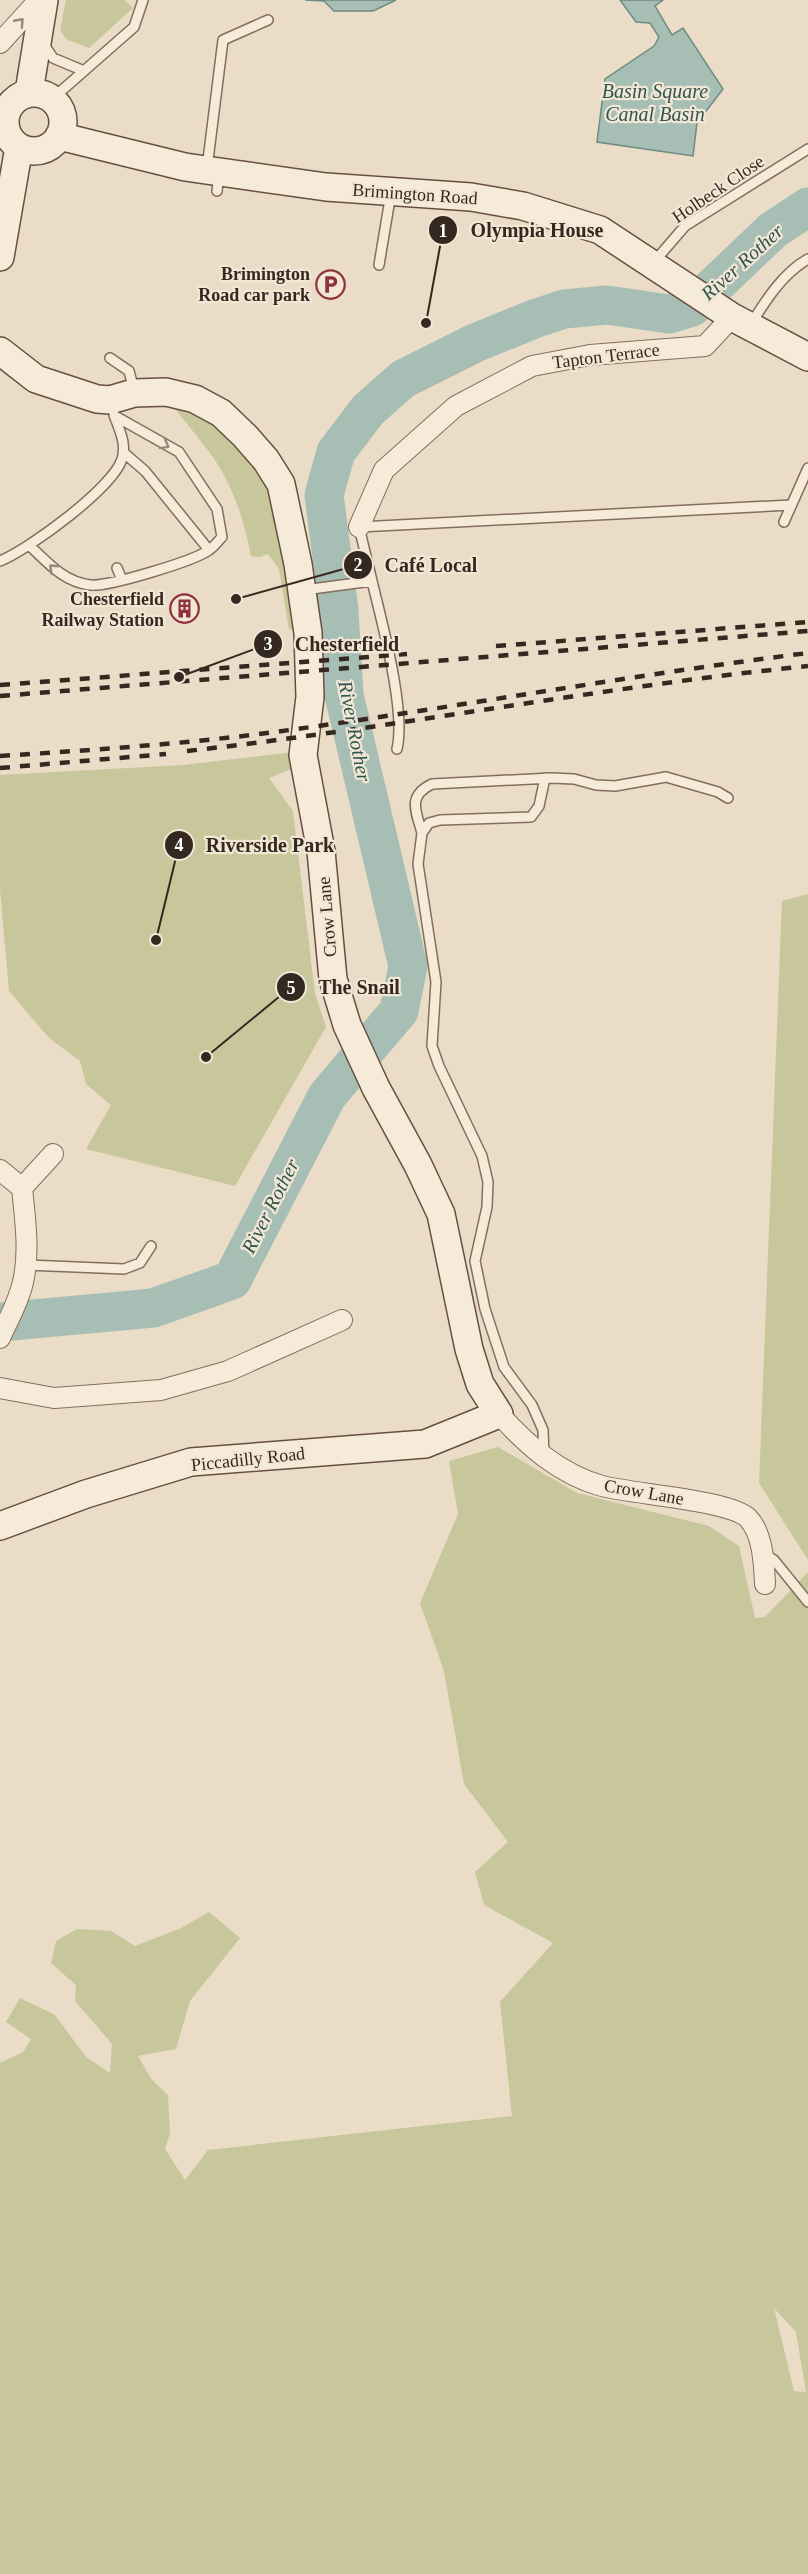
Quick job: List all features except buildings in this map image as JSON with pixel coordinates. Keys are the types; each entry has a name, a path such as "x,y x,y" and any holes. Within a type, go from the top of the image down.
{"street":[{"path":"0,43 39,0"},
{"path":"41,95 38,35 44,0"},
{"path":"41,95 59,106 63,116 59,136 51,145 41,150 30,151 19,147 12,141 2,123 10,104 19,96 41,95"},
{"name":"Brimington Road","path":"59,136 214,178 471,196 523,206 600,230 740,322 808,357"},
{"path":"0,257 5,209 19,147"},
{"name":"Tapton Terrace","path":"359,527 384,470 456,406 532,366 591,355 705,346 740,322"},
{"name":"Crow Lane","path":"0,351 36,379 89,397 120,403 166,392 195,399 221,413 266,460 281,484 307,589 310,677 303,755 321,851 333,979 347,1025 376,1088 418,1165 441,1214 469,1349 480,1384 498,1413 544,1458 600,1485 707,1503 740,1513 749,1520 762,1552 765,1584"},
{"path":"21,1188 53,1154"},
{"path":"0,1170 21,1188 27,1265 22,1285 0,1338"},
{"path":"0,1388 54,1398 161,1390 228,1371 342,1320"},
{"name":"Piccadilly Road","path":"0,1526 86,1494 191,1462 425,1444 498,1413"}],"lane":[{"path":"41,95 84,71 134,27 143,0"},
{"path":"214,178 223,40 268,20"},
{"path":"38,35 53,58 84,71"},
{"name":"Holbeck Close","path":"652,263 685,226 808,149"},
{"path":"379,265 391,192"},
{"path":"740,322 768,297 799,264 808,259"},
{"path":"0,561 30,546 99,491 118,468 123,452 120,403 129,371 110,358"},
{"path":"30,546 62,576 91,585 122,580 209,550 222,537 217,509 179,452 120,403"},
{"path":"123,452 145,471 209,550"},
{"path":"784,522 808,468"},
{"path":"397,749 400,735 384,630 369,581 359,527 790,505"},
{"path":"117,568 122,580"},
{"path":"307,589 369,581"},
{"path":"544,1458 543,1430 531,1405 504,1367 495,1347 478,1279 475,1261 487,1207 488,1182 482,1156 439,1066 432,1046 436,982 418,864 422,833 415,804 416,796 422,789 432,784 545,778 574,779 596,785 615,786 666,777 718,792 728,798"},
{"path":"422,833 429,823 440,820 531,817 539,806 545,778"},
{"path":"27,1265 124,1269 140,1263 151,1246"},
{"path":"762,1552 774,1560 808,1602"}],"green space":[{"path":"66,0 125,0 133,8 89,48 66,39 60,30"},
{"path":"180,400 234,439 252,458 267,484 278,524 295,631 289,629 279,569 268,554 259,557 251,556 244,525 228,483 212,457 176,410"},
{"path":"294,752 294,768 269,778 293,811 315,994 326,1027 235,1186 86,1149 111,1105 86,1084 80,1061 49,1038 9,991 0,889 0,775 183,765"},
{"path":"808,894 808,1560 759,1483 782,901"},
{"path":"498,1447 577,1493 709,1526 739,1546 755,1618 765,1617 808,1572 808,2574 0,2574 0,2063 23,2052 31,2039 6,2022 20,1998 55,2015 86,2057 110,2073 112,2044 75,2001 76,1985 51,1963 56,1941 77,1929 111,1931 135,1946 181,1928 209,1912 240,1938 190,2001 176,2049 138,2056 152,2080 168,2095 170,2133 165,2149 185,2180 208,2150 512,2116 500,2002 553,1943 484,1905 475,1872 508,1842 464,1784 444,1671 420,1603 458,1514 449,1461","holes":["774,2308 796,2332 806,2392 794,2391"]}],"water":[{"path":"305,0 396,0 373,11 334,11 324,1"},
{"name":"Basin Square Canal Basin","path":"620,0 663,0 655,6 672,35 683,28 723,89 697,123 693,156 597,142 605,79 654,46 659,37 650,23 636,22"}],"waterway":[{"name":"River Rother","path":"0,1322 153,1308 232,1280 327,1096 399,1011 408,966 344,695 339,610 324,495 336,452 368,410 403,379 475,343 564,309 607,305 669,314 692,307 773,230 808,207"}],"railway":[{"path":"496,646 808,622"},
{"path":"0,696 808,631"},
{"path":"0,756 172,743 275,732 808,653"},
{"path":"0,685 407,654"},
{"path":"187,751 343,731 652,685 808,666"},
{"path":"0,768 166,754"}],"place":[{"name":"Brimington Road car park","path":"331,284"},
{"name":"Olympia House","path":"426,323"},
{"name":"Café Local","path":"236,599"},
{"name":"Chesterfield Railway Station","path":"185,609"},
{"name":"Chesterfield","path":"179,677"},
{"name":"Riverside Park","path":"156,940"},
{"name":"The Snail","path":"206,1057"}]}
